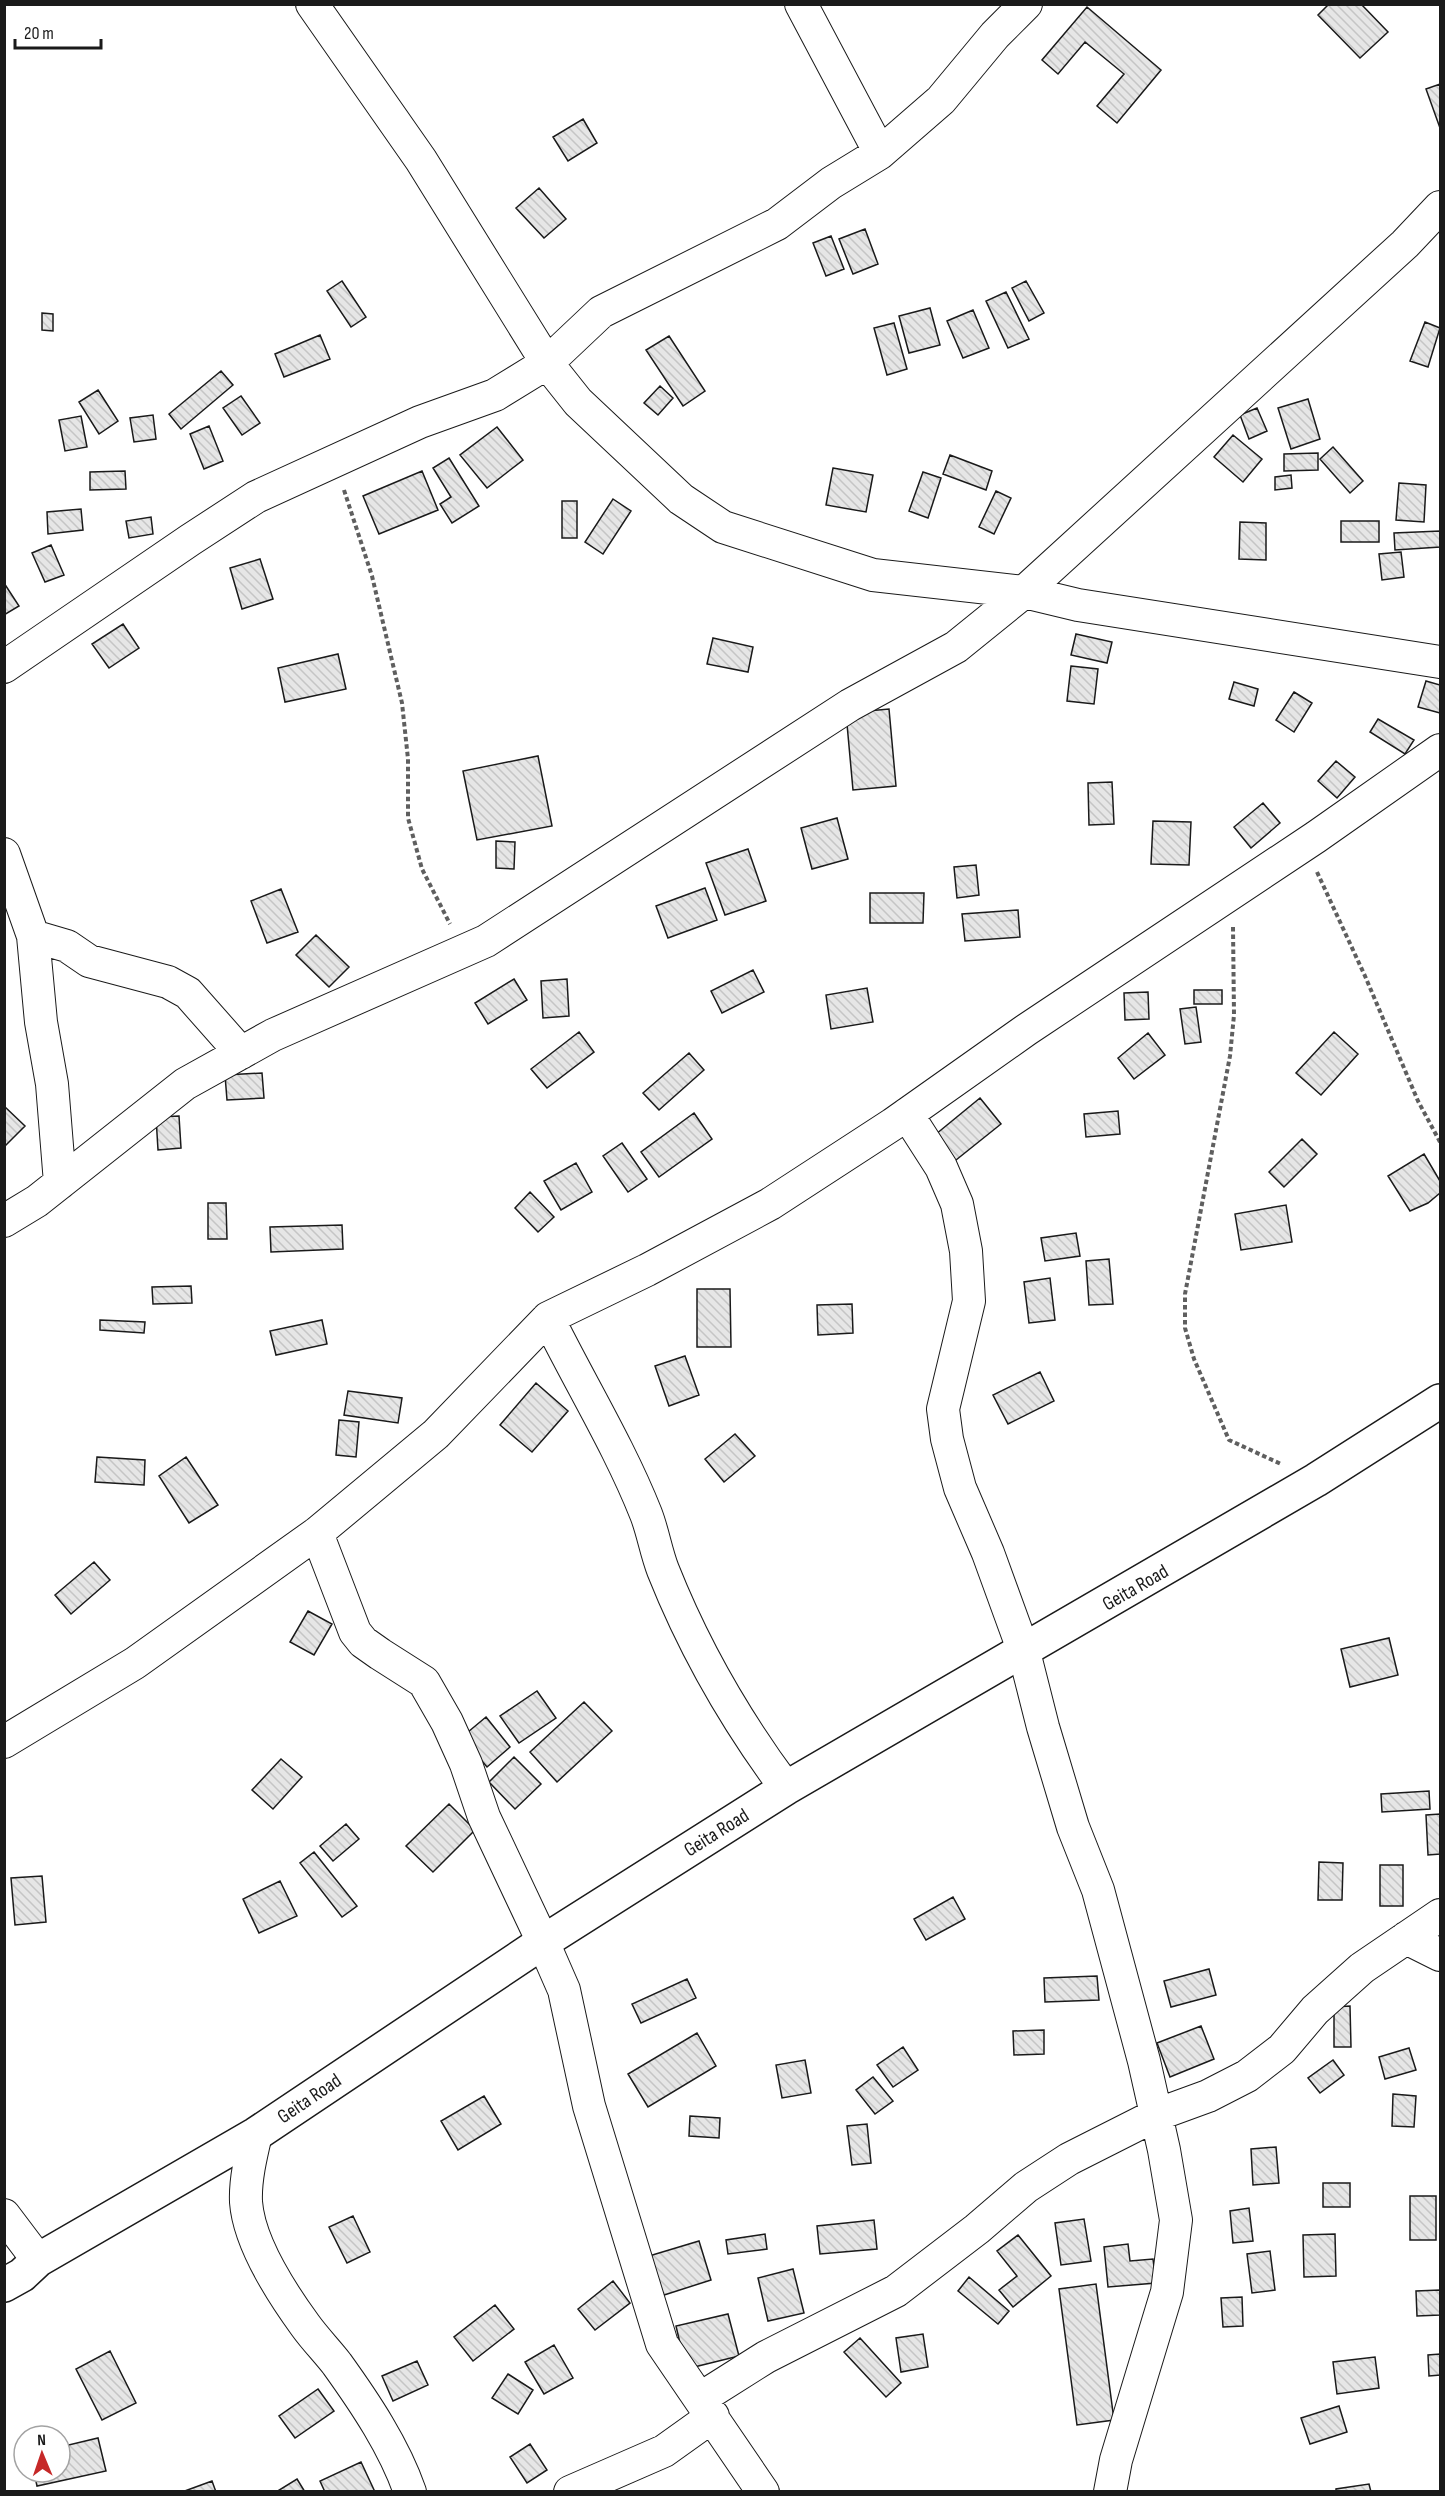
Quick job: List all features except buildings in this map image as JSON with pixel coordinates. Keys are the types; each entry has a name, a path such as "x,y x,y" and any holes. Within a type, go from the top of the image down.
{"highway":[{"name":"Geita Road","path":"17,2278 256,2133 543,1942 786,1788 1024,1652 1316,1480 1440,1401"}],"street":[{"path":"312,4 421,160 547,363 578,402 681,499 723,526 873,575 1024,592 1077,605 1440,662"},
{"path":"801,4 880,153"},
{"path":"4,666 256,498 420,422 495,395 547,363 601,312 777,224 831,183 880,153 942,99 995,35 1026,4"},
{"path":"4,1221 37,1201 185,1084 273,1035 486,941 850,705 956,647 1024,592 1405,244 1440,207"},
{"path":"4,1742 135,1664 316,1533 436,1434 548,1318 647,1270 770,1204 907,1114 1026,1029 1305,844 1440,750"},
{"path":"4,854 33,936 41,1022 52,1084 60,1183"},
{"path":"33,936 67,946 89,962 168,982 188,993 241,1053"},
{"path":"907,1114 941,1167 957,1204 966,1251 969,1301 951,1383 942,1409 947,1439 960,1488 988,1553 1024,1652 1042,1727 1073,1827 1098,1890 1156,2115 1176,2220 1169,2282 1116,2460 1110,2492"},
{"path":"548,1318 621,1458 646,1515 662,1568 684,1620 748,1737 786,1788"},
{"path":"316,1533 355,1632 363,1642 424,1682 447,1722 466,1764 484,1817 564,1990 589,2106 662,2344 763,2492"},
{"path":"570,2492 664,2451 707,2407 765,2357 896,2291 977,2229 1026,2187 1070,2158 1156,2115 1208,2097 1247,2076 1282,2049 1315,2010 1362,1968 1440,1915"},
{"path":"1406,1938 1440,1955"},
{"path":"256,2133 250,2158 246,2201 253,2234 273,2273 305,2325 336,2362 373,2417 405,2477 410,2492"},
{"path":"4,2216 17,2278"}],"path":[{"path":"334,461 372,576 402,703 408,759 408,818 414,841 422,870 463,951"},
{"path":"1305,844 1418,1101 1440,1142"},
{"path":"1229,893 1235,969 1230,1056 1191,1257 1185,1294 1185,1328 1194,1359 1229,1440 1316,1480"}]}
